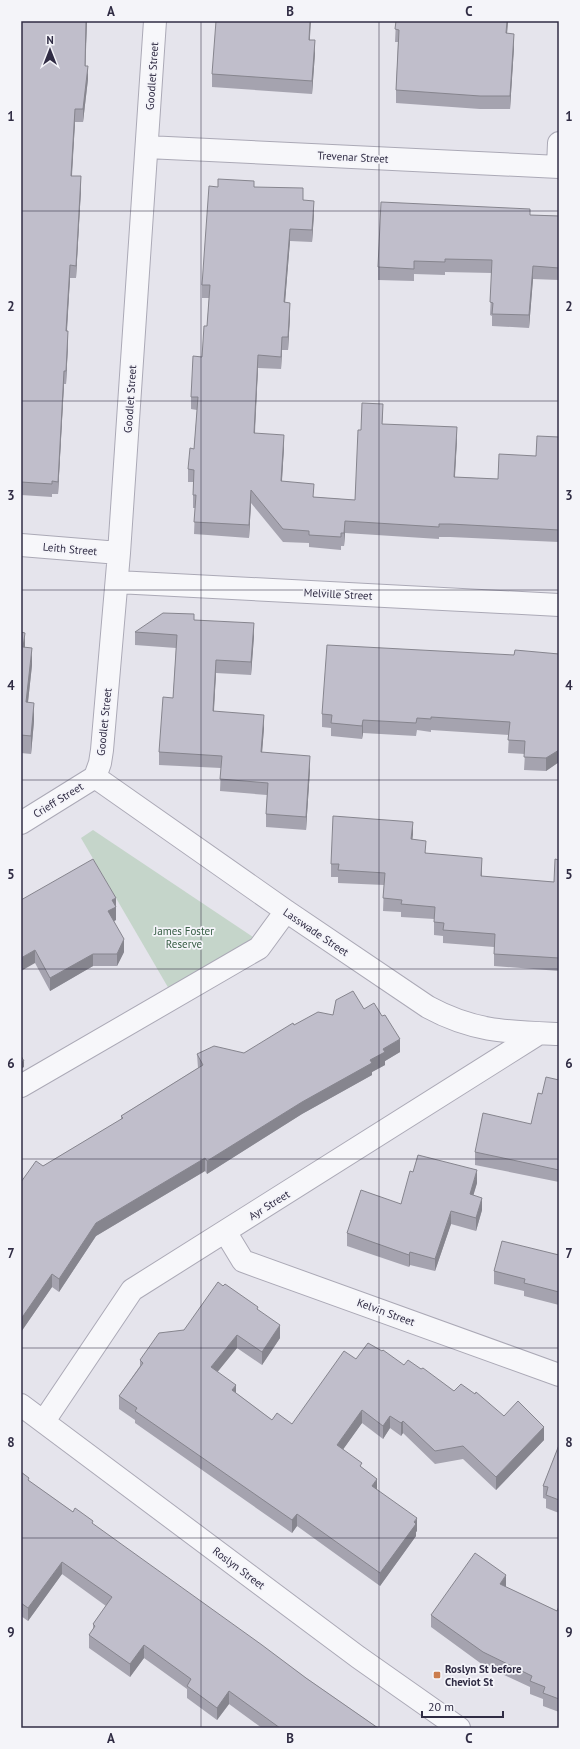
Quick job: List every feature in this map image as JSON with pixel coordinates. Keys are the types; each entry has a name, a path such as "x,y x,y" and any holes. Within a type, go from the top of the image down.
{"street":[{"name":"Goodlet Street","path":"95,777 100,763 102,750 117,582 155,21"},
{"path":"558,167 559,143"},
{"name":"Trevenar Street","path":"147,147 558,167"},
{"name":"Leith Street","path":"21,545 119,553"},
{"name":"Melville Street","path":"117,582 559,606"},
{"name":"Crieff Street","path":"21,823 95,777"},
{"name":"Lasswade Street","path":"95,777 286,911 428,1007 448,1018 479,1028 549,1034"},
{"path":"21,1086 259,948 286,911"},
{"name":"Ayr Street","path":"44,1421 132,1290 549,1034"},
{"name":"Kelvin Street","path":"226,1233 244,1261 559,1375"},
{"name":"Roslyn Street","path":"21,1405 358,1657 458,1728"}],"green space":[{"name":"James Foster Reserve","path":"93,830 256,939 169,989 81,838"}],"building":[{"path":"21,21 86,21 85,66 88,66 83,109 75,109 71,176 81,176 76,266 70,265 66,331 68,331 66,371 64,371 58,482 52,481 52,484 21,482"},
{"path":"216,21 310,21 309,40 315,40 312,81 212,74"},
{"path":"396,21 507,21 506,33 514,34 510,96 480,96 396,90 399,30 395,29"},
{"path":"218,179 254,181 254,187 303,188 303,200 314,201 312,230 290,229 284,302 290,303 288,337 282,337 281,357 258,355 254,433 284,435 281,481 314,484 313,497 355,500 358,430 361,430 362,403 383,404 382,424 457,427 454,477 498,479 499,454 536,456 537,436 559,437 559,530 450,524 439,524 439,527 345,521 344,533 341,533 341,537 309,535 309,531 283,529 251,490 249,525 194,522 196,495 193,495 194,470 188,469 190,448 194,449 198,397 191,397 193,356 202,357 204,326 207,326 210,285 202,285 209,186 218,187"},
{"path":"381,202 530,209 530,215 559,216 559,268 533,266 529,315 492,314 493,303 490,302 492,260 445,259 445,262 414,261 414,269 378,267"},
{"path":"163,613 194,614 194,620 254,623 251,662 216,660 213,711 264,715 261,752 310,756 306,817 266,814 268,783 220,779 222,756 159,752 163,697 173,698 177,635 135,632"},
{"path":"21,632 25,633 23,647 32,648 26,702 34,703 31,736 21,735"},
{"path":"327,645 514,655 515,650 559,654 559,750 546,758 524,757 525,741 508,740 510,722 431,717 431,719 417,718 416,723 363,720 362,726 331,723 332,715 322,714"},
{"path":"333,816 413,822 411,839 426,841 425,853 482,858 481,876 554,882 555,859 559,860 559,958 494,954 495,934 443,930 444,923 434,922 435,907 401,904 402,900 383,898 385,873 338,870 339,864 331,864"},
{"path":"93,859 116,898 112,900 116,907 108,911 124,939 117,954 93,954 50,978 35,950 21,958 21,900"},
{"path":"353,991 364,1009 374,1003 382,1016 385,1015 400,1039 383,1049 385,1052 370,1060 372,1063 302,1102 207,1161 205,1158 96,1223 59,1279 52,1274 21,1319 21,1182 36,1161 43,1166 123,1118 121,1116 203,1065 197,1054 214,1046 244,1053 293,1023 294,1025 318,1012 333,1015 336,1000"},
{"path":"546,1077 559,1080 559,1170 475,1152 483,1113 531,1124 538,1093 542,1094"},
{"path":"418,1155 477,1170 470,1194 482,1198 476,1218 451,1211 435,1259 410,1252 409,1255 347,1233 361,1190 401,1204 410,1171 413,1172"},
{"path":"502,1241 559,1255 559,1292 524,1283 525,1279 494,1271"},
{"path":"218,1282 223,1286 225,1284 258,1307 257,1309 280,1325 262,1352 237,1335 211,1367 236,1385 232,1390 272,1420 277,1413 292,1424 344,1351 356,1359 368,1343 382,1351 383,1350 404,1365 408,1360 421,1369 423,1368 454,1391 461,1384 475,1394 476,1392 504,1416 518,1401 544,1427 496,1477 463,1446 435,1451 403,1421 401,1423 390,1416 383,1426 362,1410 337,1445 362,1463 360,1466 377,1479 372,1486 417,1518 414,1522 416,1524 380,1573 297,1514 292,1520 135,1411 137,1408 119,1396 143,1363 140,1360 159,1333 184,1330"},
{"path":"559,1445 559,1500 546,1495 548,1487 543,1486"},
{"path":"21,1472 29,1478 28,1480 73,1512 75,1508 93,1521 92,1523 306,1678 378,1728 280,1728 229,1691 217,1708 187,1686 191,1679 144,1645 130,1664 89,1635 95,1626 93,1624 112,1597 62,1562 28,1608 21,1603"},
{"path":"475,1553 506,1575 500,1584 557,1611 559,1606 559,1699 543,1693 545,1687 530,1681 532,1676 483,1652 431,1615"}],"place":[{"name":"Roslyn St before Cheviot St","path":"437,1675"}]}
